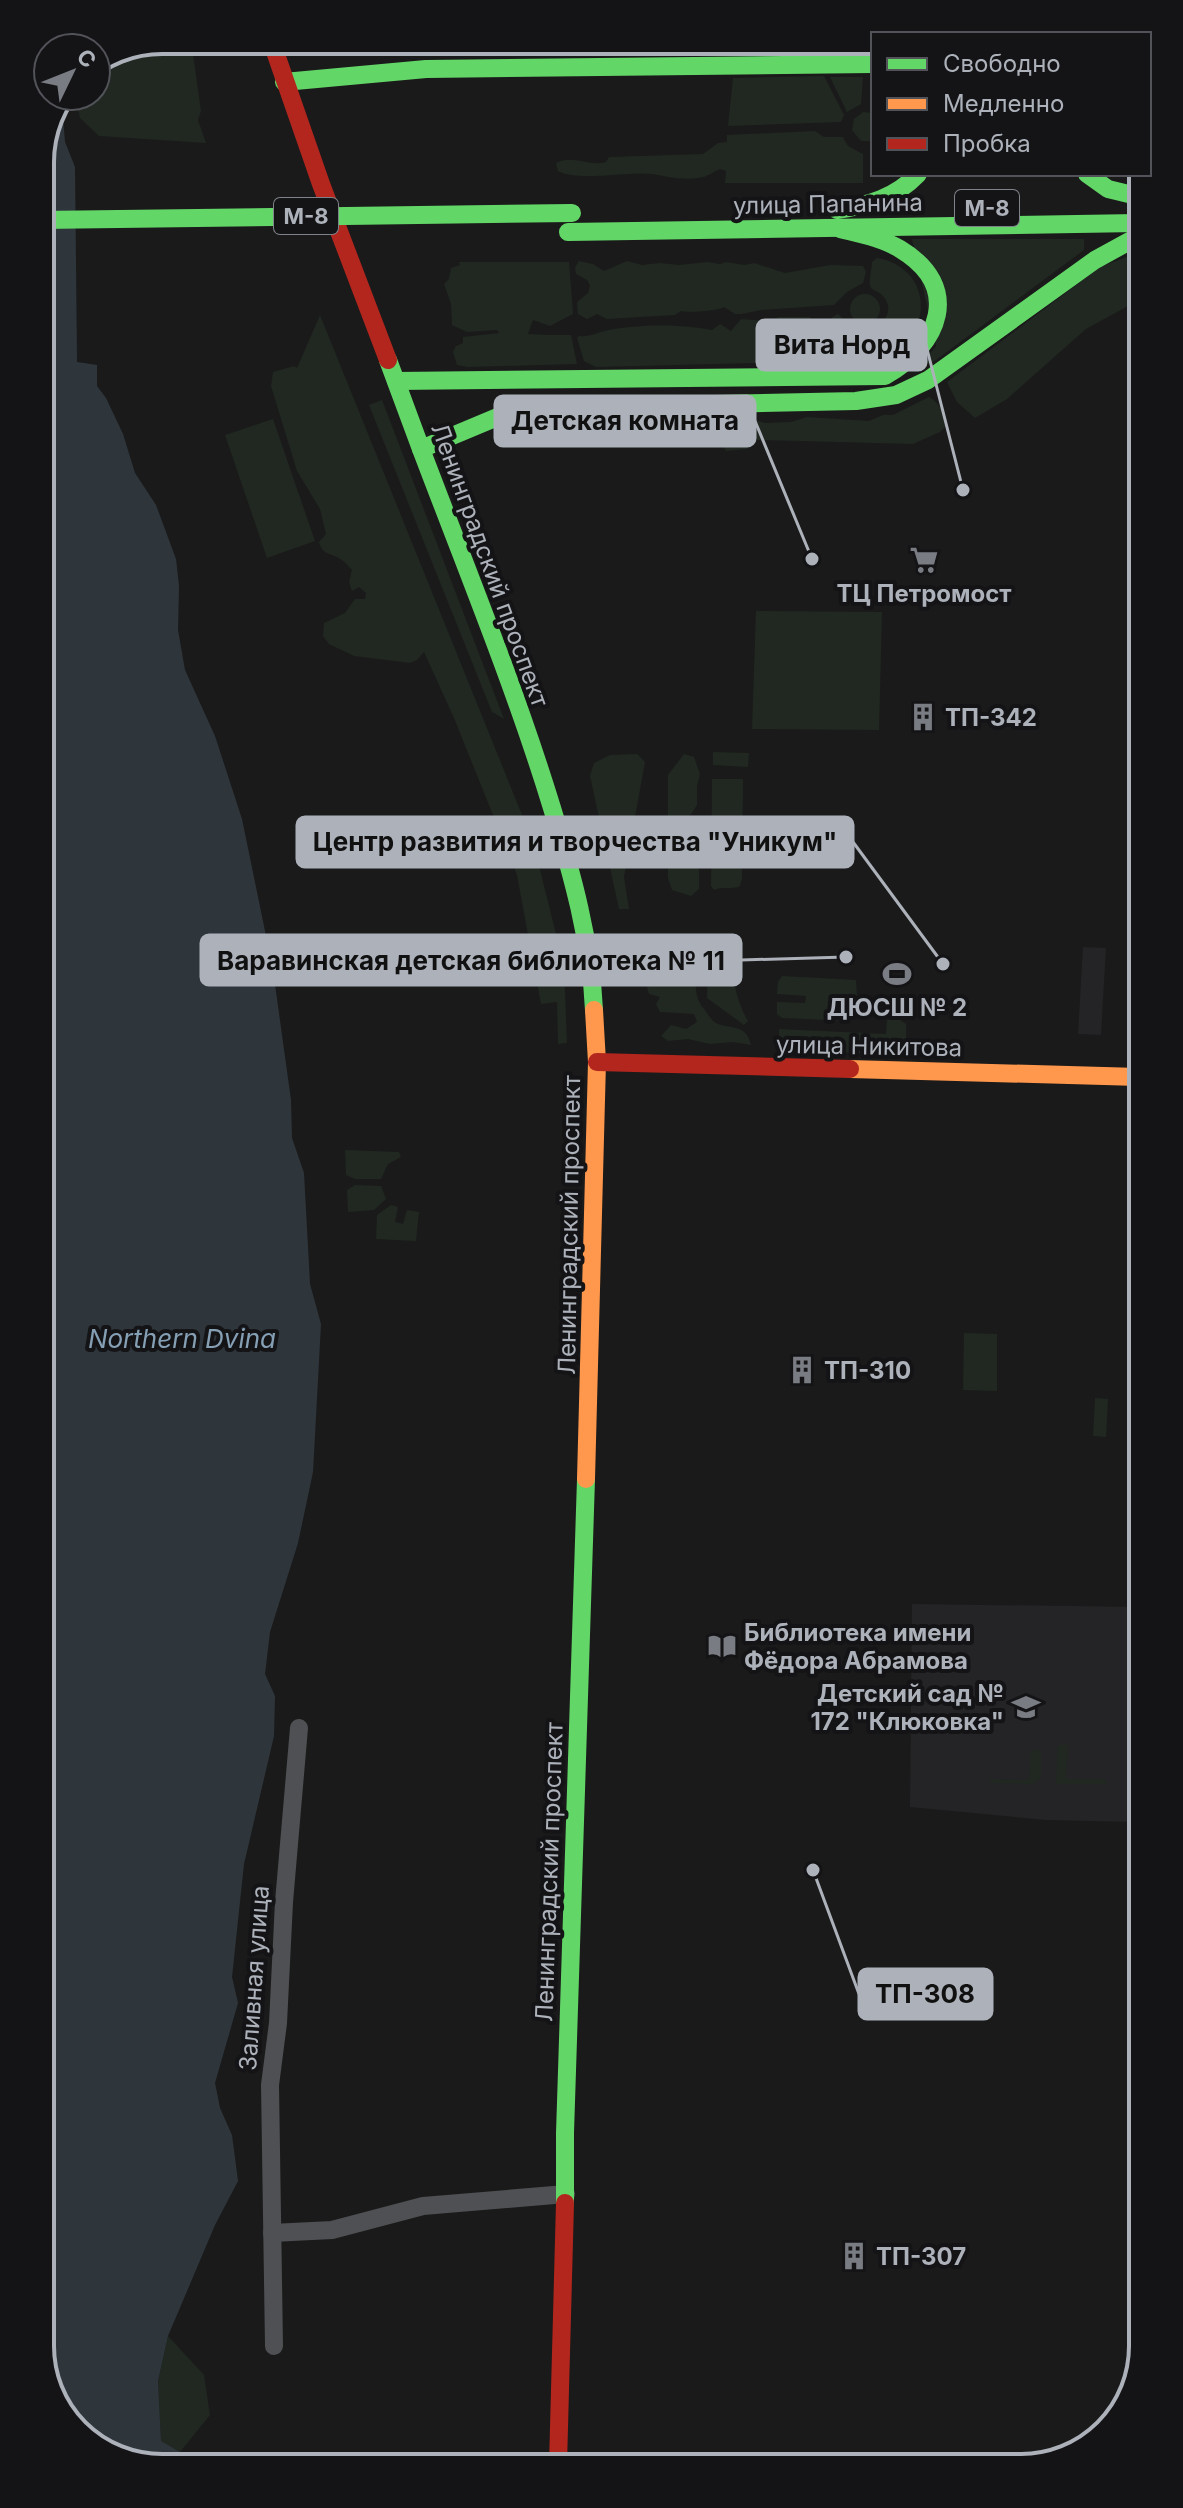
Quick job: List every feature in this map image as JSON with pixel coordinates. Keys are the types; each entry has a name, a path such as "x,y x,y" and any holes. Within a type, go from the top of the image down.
{"main road":[{"name":"Ленинградский проспект","path":"275,54 533,747 562,842 591,967 597,1062 558,2454"},
{"path":"284,82 426,69 871,64"},
{"path":"837,210 879,203 906,188 916,176"},
{"path":"1090,176 1108,189 1129,194"},
{"name":"улица Папанина","path":"807,210 1129,206"},
{"name":"М-8","path":"54,220 580,213"},
{"name":"улица Папанина","path":"560,232 1129,223"},
{"path":"396,381 885,376 907,364 927,344 938,320 935,295 921,266 904,251 880,239 840,229"},
{"name":"М-8","path":"328,235 360,235"},
{"path":"421,449 519,408 856,401 896,395 928,380 1095,260 1129,241"},
{"name":"улица Никитова","path":"597,1062 1129,1077"}],"street":[{"name":"Заливная улица","path":"274,2346 270,2085 278,2023 284,1902 299,1728"},
{"path":"272,2233 332,2230 423,2206 566,2194"}],"shaded area":[{"path":"193,54 201,111 198,120 206,143 99,136 80,118 79,112 112,112 112,66 147,55"},
{"path":"824,76 844,115 841,122 728,126 733,78"},
{"path":"830,77 863,77 861,104 847,112"},
{"path":"863,112 871,113 871,141 861,141 852,130 854,119"},
{"path":"815,131 824,137 843,137 848,146 863,154 863,183 725,183 726,171 720,169 690,179 642,173 578,176 558,171 556,163 568,160 599,163 606,162 609,157 703,154 718,143 727,142 727,135"},
{"path":"912,239 1084,239 1084,250 936,360 918,369 936,346"},
{"path":"1129,256 1129,305 1086,329 1007,399 975,418 957,402 947,382 1100,267"},
{"path":"877,258 896,264 910,275 918,289 921,305 919,321 911,337 899,350 881,359 873,356 872,333 884,320 888,306 882,295 870,285 872,262"},
{"path":"579,261 593,264 604,271 627,261 642,265 754,263 785,273 830,265 863,266 866,272 863,283 847,292 834,305 742,314 735,314 724,307 681,311 675,315 607,319 597,314 587,319 578,314 577,302 588,293 590,285 576,274 575,267"},
{"path":"459,262 569,262 573,314 550,326 533,320 528,334 571,335 577,364 457,365 453,352 456,346 463,343 463,337 499,333 497,330 467,332 452,325 451,304 444,284 449,279 451,268 460,265"},
{"path":"865,294 876,298 880,309 876,320 865,324 854,320 850,309 854,298"},
{"path":"838,314 854,330 868,336 868,357 864,360 806,360 818,334"},
{"path":"320,315 533,842 564,966 567,1043 558,1044 557,1002 541,1004 517,875 424,652 410,663 354,656 329,644 323,636 324,623 345,613 355,599 365,599 366,593 359,587 352,591 349,582 352,570 321,547 319,542 326,534 320,509 297,471 271,386 273,372 294,366 297,368"},
{"path":"779,317 810,317 817,325 794,362 596,367 584,361 577,338 609,330 647,326 712,330 720,324 731,331 741,319 767,321"},
{"path":"929,397 941,409 947,425 940,432 913,444 758,440 747,449 726,451 709,424 711,421 728,423 744,416 765,423 791,422 807,417 869,421 883,415 893,415"},
{"path":"382,400 504,719 492,712 369,405"},
{"path":"273,419 315,541 267,558 225,435"},
{"path":"756,611 882,612 879,730 752,729"},
{"path":"713,752 749,753 748,767 713,765"},
{"path":"637,754 645,762 624,877 629,909 619,909 590,776 594,763 610,755"},
{"path":"684,754 694,757 700,774 697,805 685,823 692,837 691,852 699,870 699,889 691,896 672,890 668,878 668,775"},
{"path":"712,779 743,779 740,886 714,890 711,886"},
{"path":"708,943 729,944 736,952 738,1000 748,1021 744,1025 707,998"},
{"path":"679,946 692,961 699,1002 708,1015 716,1023 742,1030 751,1045 733,1042 710,1044 688,1039 668,1041 661,1036 671,1025 686,1029 697,1022 694,1014 660,1012 656,1004 660,997 649,994 646,983 647,972 654,965 664,963 666,947"},
{"path":"1083,947 1106,948 1101,1035 1078,1034"},
{"path":"782,976 856,980 858,1015 850,1021 782,1018 777,1014 777,1002 805,1003 806,996 777,994"},
{"path":"887,1020 900,1020 906,1024 906,1055 779,1050 779,1029 886,1034"},
{"path":"345,1150 399,1152 401,1157 388,1164 381,1179 355,1179 346,1175"},
{"path":"355,1185 381,1186 386,1199 374,1210 348,1212 347,1190"},
{"path":"391,1205 398,1207 395,1222 403,1224 407,1210 419,1212 416,1241 376,1239 377,1215"},
{"path":"964,1333 997,1334 997,1391 963,1390"},
{"path":"1095,1398 1108,1399 1106,1437 1093,1436"},
{"name":"Детский сад № 172 \"Клюковка\"","path":"912,1604 1129,1607 1129,1822 1046,1820 910,1807"},
{"path":"1058,1745 1068,1745 1066,1779 1105,1779 1106,1784 1056,1784"},
{"path":"1031,1750 1041,1751 1041,1778 1032,1784 991,1783 990,1779 1029,1780"},
{"path":"168,2336 204,2375 210,2415 180,2452 161,2442 158,2381"}],"water":[{"name":"Northern Dvina","path":"63,119 65,142 75,167 77,362 97,365 97,386 123,434 135,473 156,505 176,559 178,630 185,670 215,736 242,819 273,970 291,1100 292,1138 304,1173 310,1284 321,1324 313,1472 298,1543 270,1632 265,1674 275,1696 274,1736 244,1864 232,1977 238,2003 215,2083 220,2108 232,2135 238,2181 215,2225 168,2336 158,2381 161,2441 181,2454 154,2454 127,2448 85,2423 65,2394 56,2367 54,2346 54,154"}],"traffic: fast":[{"path":"284,82 426,69 871,64"},
{"path":"837,210 881,199 916,176"},
{"path":"1090,176 1108,189 1129,194"},
{"path":"54,220 572,213"},
{"path":"568,232 1129,223"},
{"path":"396,381 885,376 904,363 931,332 937,315 937,298 932,281 920,264 893,245 840,229"},
{"path":"388,360 421,449 519,408 856,401 896,395 928,380 1095,260 1129,241"},
{"path":"421,449 506,673 552,808 585,933 594,1010"},
{"path":"565,2203 586,1479"}],"traffic: slow":[{"path":"586,1479 597,1062 594,1010"},
{"path":"850,1069 1129,1077"}],"traffic: jam":[{"path":"276,54 388,360"},
{"path":"597,1062 850,1069"},
{"path":"558,2454 565,2203"}],"place":[{"name":"Вита Норд","path":"963,490"},
{"name":"Детская комната","path":"812,559"},
{"name":"ТЦ Петромост","path":"924,560"},
{"name":"ТП-342","path":"923,717"},
{"name":"Варавинская детская библиотека № 11","path":"846,957"},
{"name":"Центр развития и творчества \"Уникум\"","path":"943,964"},
{"name":"ДЮСШ № 2","path":"897,974"},
{"name":"ТП-310","path":"802,1370"},
{"name":"Библиотека имени Фёдора Абрамова","path":"722,1646"},
{"name":"Детский сад № 172 \"Клюковка\"","path":"1026,1707"},
{"name":"ТП-308","path":"813,1870"},
{"name":"ТП-307","path":"854,2256"}]}
